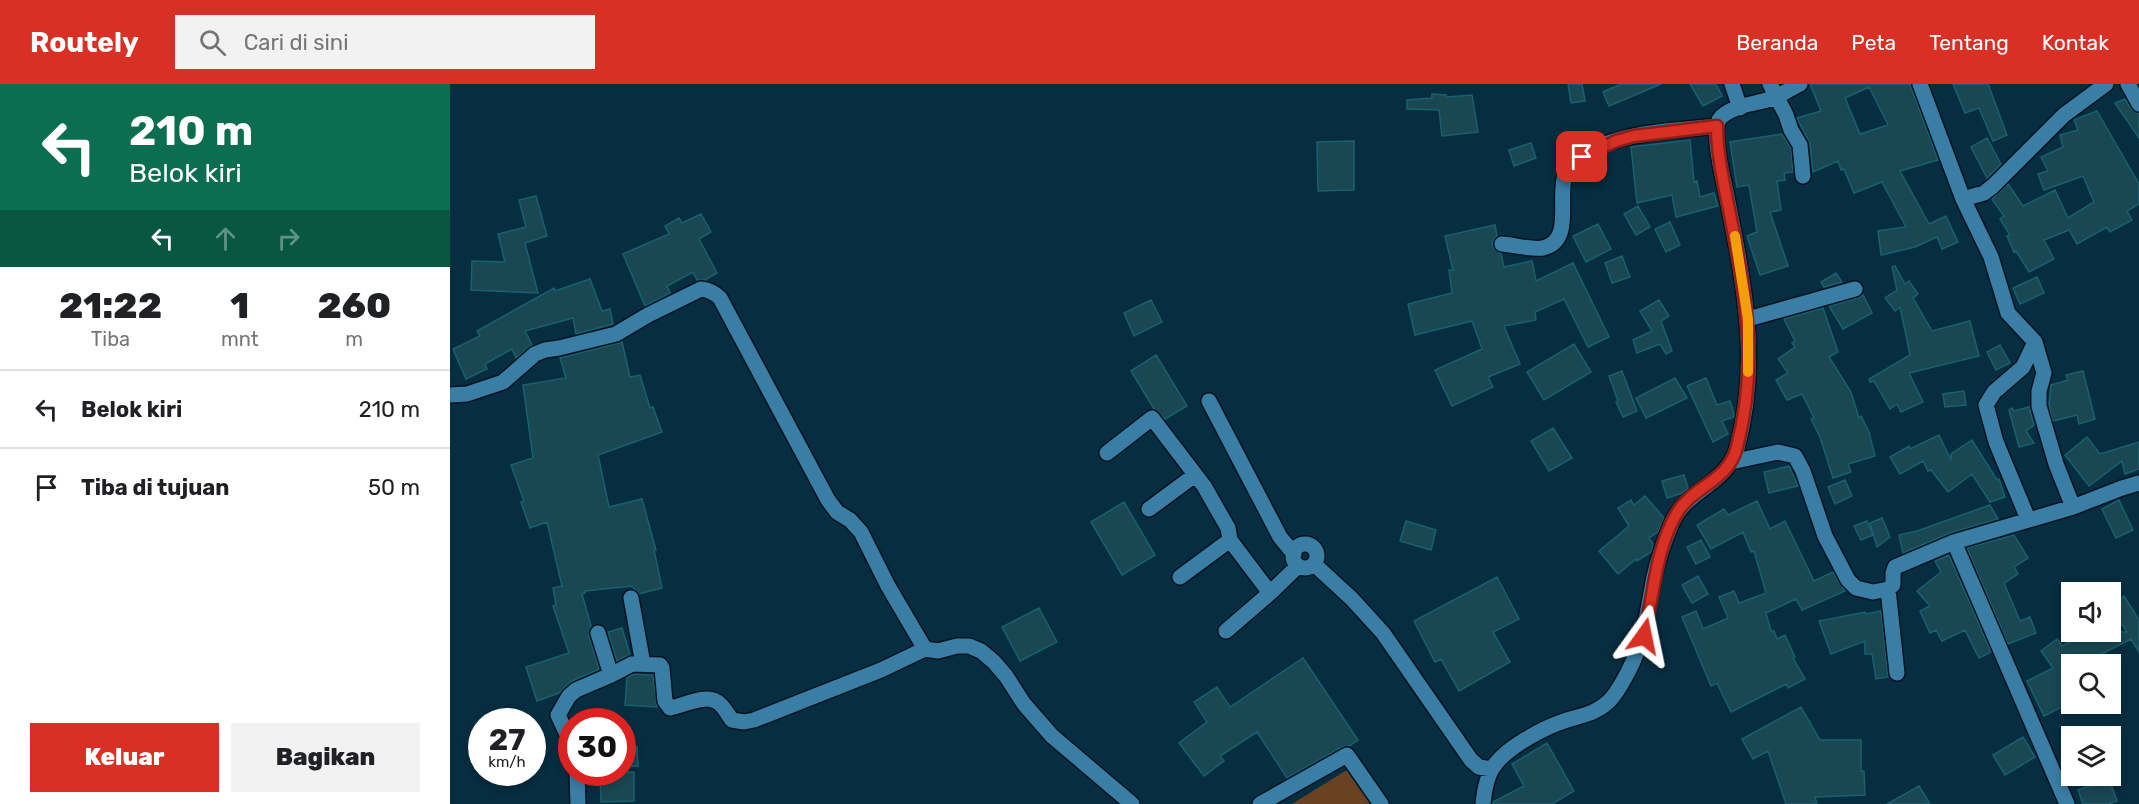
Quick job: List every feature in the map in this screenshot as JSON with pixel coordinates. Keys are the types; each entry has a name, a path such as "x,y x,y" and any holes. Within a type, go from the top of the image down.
{"street":[{"path":"1732,84 1740,108"},
{"path":"1483,804 1492,768 1499,760 1522,742 1567,720 1595,712 1614,696 1644,636 1659,556 1672,522 1685,502 1715,480 1731,462 1736,449 1748,386 1748,319 1721,170 1717,126 1720,118 1773,91 1800,84"},
{"path":"1920,84 1963,199 1991,258 2008,313 2035,342 2044,373 2039,391 2039,406 2056,464 2073,507"},
{"path":"1963,199 1984,193 1993,186 2064,115 2106,84"},
{"path":"2128,84 2139,104"},
{"path":"1773,91 1800,145 1803,176"},
{"path":"1502,244 1542,248 1553,244 1560,236 1563,226 1562,192 1566,174 1582,157 1616,141 1634,136 1717,126"},
{"path":"450,395 468,394 503,382 512,377 535,354 616,334 648,315 701,289 708,290 720,298 833,508 850,520 861,532 888,586 925,650"},
{"path":"1748,319 1855,289"},
{"path":"2028,519 1996,442 1986,405 1994,392 2023,367 2035,342"},
{"path":"1209,401 1280,537 1296,560 1304,568 1314,564 1317,557 1315,550 1310,546 1304,544 1297,548 1296,560 1270,593 1226,631"},
{"path":"1107,453 1152,418 1204,486 1228,528 1230,540 1270,593"},
{"path":"1731,462 1778,452 1795,456 1803,471 1827,541 1848,580 1860,590 1873,592 1888,590 1893,585 1893,573 1896,566 1954,542 2073,507 2139,483"},
{"path":"1149,509 1195,475"},
{"path":"1180,578 1230,540"},
{"path":"1954,542 2067,804"},
{"path":"1314,564 1352,599 1383,633 1471,760 1479,767 1492,768"},
{"path":"1888,590 1897,673"},
{"path":"631,598 643,664"},
{"path":"598,633 611,675"},
{"path":"561,708 576,690 632,664 657,664 662,668 665,701 670,708 683,706 698,699 711,700 720,704 732,720 744,722 881,670 925,650 938,651 957,646 969,646 981,651 994,662 1024,704 1052,736 1132,804"},
{"path":"1260,804 1347,755 1381,804"},
{"path":"577,786 578,804"}],"shaded area":[{"path":"1350,768 1374,804 1292,804"}],"building":[{"path":"1568,84 1582,84 1585,101 1571,103"},
{"path":"1621,84 1661,84 1609,106 1603,92"},
{"path":"1690,84 1716,84 1722,96 1703,106"},
{"path":"1810,84 1910,84 1938,160 1900,171 1929,224 1946,216 1958,242 1942,249 1937,237 1915,247 1881,255 1878,231 1906,227 1882,182 1854,193 1838,161 1813,172 1810,144 1797,118 1821,111","holes":["1869,87 1888,125 1860,134 1845,98"]},
{"path":"1953,84 1988,84 2007,135 1993,141 1979,108 1965,113"},
{"path":"1432,94 1446,95 1446,97 1472,95 1478,132 1442,136 1439,110 1407,109 1407,100 1432,98"},
{"path":"2125,99 2131,109 2139,114 2139,138 2115,103"},
{"path":"2097,111 2139,184 2139,204 2127,211 2132,220 2110,232 2107,227 2077,244 2069,230 2044,240 2054,259 2029,272 2016,251 2014,252 2007,236 2010,235 2000,219 2004,216 1992,199 2008,184 2023,206 2055,190 2068,218 2094,202 2083,176 2044,190 2038,174 2048,171 2041,157 2063,147 2060,135 2078,130 2074,120"},
{"path":"1782,134 1791,148 1793,172 1784,173 1785,180 1777,181 1781,210 1770,212 1788,266 1760,275 1747,236 1757,232 1749,185 1737,187 1730,142"},
{"path":"1987,138 2001,164 1987,178 1971,147"},
{"path":"1690,140 1694,182 1697,181 1700,197 1714,193 1718,206 1676,217 1672,195 1637,203 1631,147"},
{"path":"1354,141 1354,190 1318,191 1317,142"},
{"path":"1531,143 1536,158 1514,166 1509,150"},
{"path":"536,196 547,236 525,243 538,293 471,290 472,261 505,262 498,234 526,227 519,200"},
{"path":"1638,206 1650,227 1636,235 1624,214"},
{"path":"701,214 711,232 699,239 717,273 705,280 697,280 693,272 667,286 670,293 645,306 623,254 669,234 665,226 679,218 682,223"},
{"path":"1670,222 1680,245 1666,252 1655,229"},
{"path":"1598,224 1611,249 1586,262 1573,236"},
{"path":"1495,225 1497,236 1492,242 1493,247 1501,254 1504,267 1532,261 1536,281 1573,263 1609,337 1588,347 1564,299 1535,312 1536,320 1504,326 1520,364 1488,377 1493,387 1452,406 1435,370 1482,349 1472,321 1415,335 1408,304 1452,293 1449,270 1453,270 1445,236"},
{"path":"1622,256 1630,277 1612,283 1605,263"},
{"path":"1895,266 1905,284 1909,281 1918,294 1913,298 1932,331 1970,321 1979,356 1909,373 1923,402 1901,412 1897,404 1890,409 1874,381 1870,382 1869,379 1910,355 1900,307 1895,311 1885,298 1897,290 1892,267"},
{"path":"1836,273 1842,282 1824,287 1821,282"},
{"path":"2037,277 2044,293 2020,304 2013,288"},
{"path":"590,279 602,311 610,309 613,324 576,334 573,318 525,331 532,345 516,358 512,349 485,364 487,369 466,379 453,349 480,336 477,331 554,288 555,291"},
{"path":"1863,295 1872,313 1843,329 1829,306"},
{"path":"1151,300 1162,322 1134,336 1124,313"},
{"path":"1659,300 1669,316 1661,321 1672,351 1666,354 1660,344 1637,353 1633,340 1652,331 1640,311"},
{"path":"1823,308 1838,352 1829,357 1851,392 1859,418 1861,416 1869,432 1875,456 1848,464 1851,472 1833,478 1820,437 1811,419 1814,418 1802,394 1787,400 1776,380 1788,373 1778,359 1795,347 1792,343 1795,341 1784,319"},
{"path":"622,342 630,377 640,375 650,408 653,407 662,432 598,455 609,507 642,499 656,550 654,550 662,588 639,594 632,586 585,591 582,594 591,626 589,636 599,669 572,681 559,693 537,701 526,667 569,653 553,606 556,605 553,588 562,586 547,522 530,528 521,502 524,501 511,465 533,458 523,385 566,378 560,358"},
{"path":"1574,344 1591,372 1544,400 1527,372"},
{"path":"2000,345 2010,363 1996,370 1987,352"},
{"path":"1156,355 1187,406 1165,419 1154,409 1131,371"},
{"path":"1622,371 1637,411 1623,417 1609,376"},
{"path":"2083,371 2095,419 2079,424 2077,415 2053,421 2049,405 2051,385 2068,380 2066,375"},
{"path":"1675,378 1687,398 1646,418 1636,398"},
{"path":"1706,378 1717,405 1730,401 1734,414 1734,417 1722,421 1728,434 1713,442 1687,386"},
{"path":"1964,391 1966,405 1945,407 1943,394"},
{"path":"2029,407 2034,425 2026,431 2034,443 2019,447 2009,410"},
{"path":"1553,428 1572,458 1549,471 1531,441"},
{"path":"1939,435 1951,460 1951,454 1972,440 1997,480 1999,479 2005,497 1990,502 1972,474 1948,492 1931,470 1928,471 1923,461 1900,474 1890,457 1909,446 1910,449"},
{"path":"2087,437 2100,454 2139,442 2139,469 2125,474 2122,461 2089,486 2065,455"},
{"path":"1789,466 1798,486 1769,493 1764,472"},
{"path":"1684,475 1688,488 1682,493 1667,498 1662,481"},
{"path":"1845,480 1852,496 1835,504 1828,487"},
{"path":"1645,496 1664,518 1658,532 1649,538 1653,544 1651,552 1637,561 1636,559 1618,574 1599,551 1629,526 1618,508 1631,500 1634,505"},
{"path":"2119,500 2133,530 2116,538 2102,509"},
{"path":"1757,501 1770,529 1785,521 1814,581 1833,572 1845,591 1802,610 1796,599 1766,613 1771,631 1774,631 1777,639 1785,635 1795,657 1793,658 1805,679 1788,688 1786,684 1731,712 1717,683 1711,686 1682,617 1696,611 1703,629 1728,618 1719,597 1734,591 1739,603 1766,593 1754,551 1751,552 1743,532 1711,549 1697,525 1724,509 1728,515"},
{"path":"1124,502 1155,555 1122,575 1091,522"},
{"path":"1990,505 1998,519 1950,533 1903,553 1899,535 1917,531"},
{"path":"1882,518 1890,537 1877,547 1870,523"},
{"path":"1406,521 1436,530 1431,550 1400,541"},
{"path":"1867,521 1873,535 1861,540 1854,526"},
{"path":"2014,535 2028,558 2014,567 2018,574 2004,583 2020,621 2030,617 2036,633 2008,644 1967,548"},
{"path":"1701,540 1710,557 1696,564 1687,547"},
{"path":"1949,555 1991,652 1979,658 1965,630 1942,641 1936,630 1930,633 1920,611 1930,606 1917,591 1941,572 1935,561"},
{"path":"1698,576 1708,594 1692,603 1682,585"},
{"path":"1497,577 1519,619 1493,632 1510,662 1459,691 1441,659 1435,662 1414,621"},
{"path":"2124,596 2139,620 2139,652 2131,639 2102,654 2061,654 2061,708 2044,716 2027,681 2053,668 2041,651 2057,639 2062,646 2070,642 2121,642 2121,632 2127,632 2121,622 2121,598"},
{"path":"1039,608 1057,642 1020,661 1002,627"},
{"path":"1881,611 1888,677 1876,679 1872,654 1865,654 1865,641 1831,654 1819,621"},
{"path":"622,628 630,655 617,661 608,632"},
{"path":"1303,658 1358,740 1287,778 1257,732 1220,756 1224,761 1204,776 1179,743 1207,722 1194,702 1217,687 1230,707"},
{"path":"634,674 653,675 657,707 625,705 627,678"},
{"path":"1801,707 1820,740 1861,740 1861,771 1864,771 1865,795 1815,797 1817,804 1786,804 1768,751 1753,759 1742,739"},
{"path":"2023,737 2035,757 2005,775 1993,755"},
{"path":"1547,743 1574,791 1552,804 1493,804 1524,786 1512,764"},
{"path":"636,747 638,766 636,766"},
{"path":"600,786 634,786 634,801 601,802"},
{"path":"1919,786 1930,804 1887,804"},
{"path":"2089,786 2112,786 2117,801 2108,804 2083,804 2078,790"}],"slow traffic":[{"path":"1735,236 1750,338 1748,372"}],"route":[{"path":"1582,157 1601,147 1634,136 1717,126 1721,170 1735,236 1748,319 1750,338 1748,386 1736,449 1725,470 1685,502 1672,522 1659,556 1644,636"}]}
